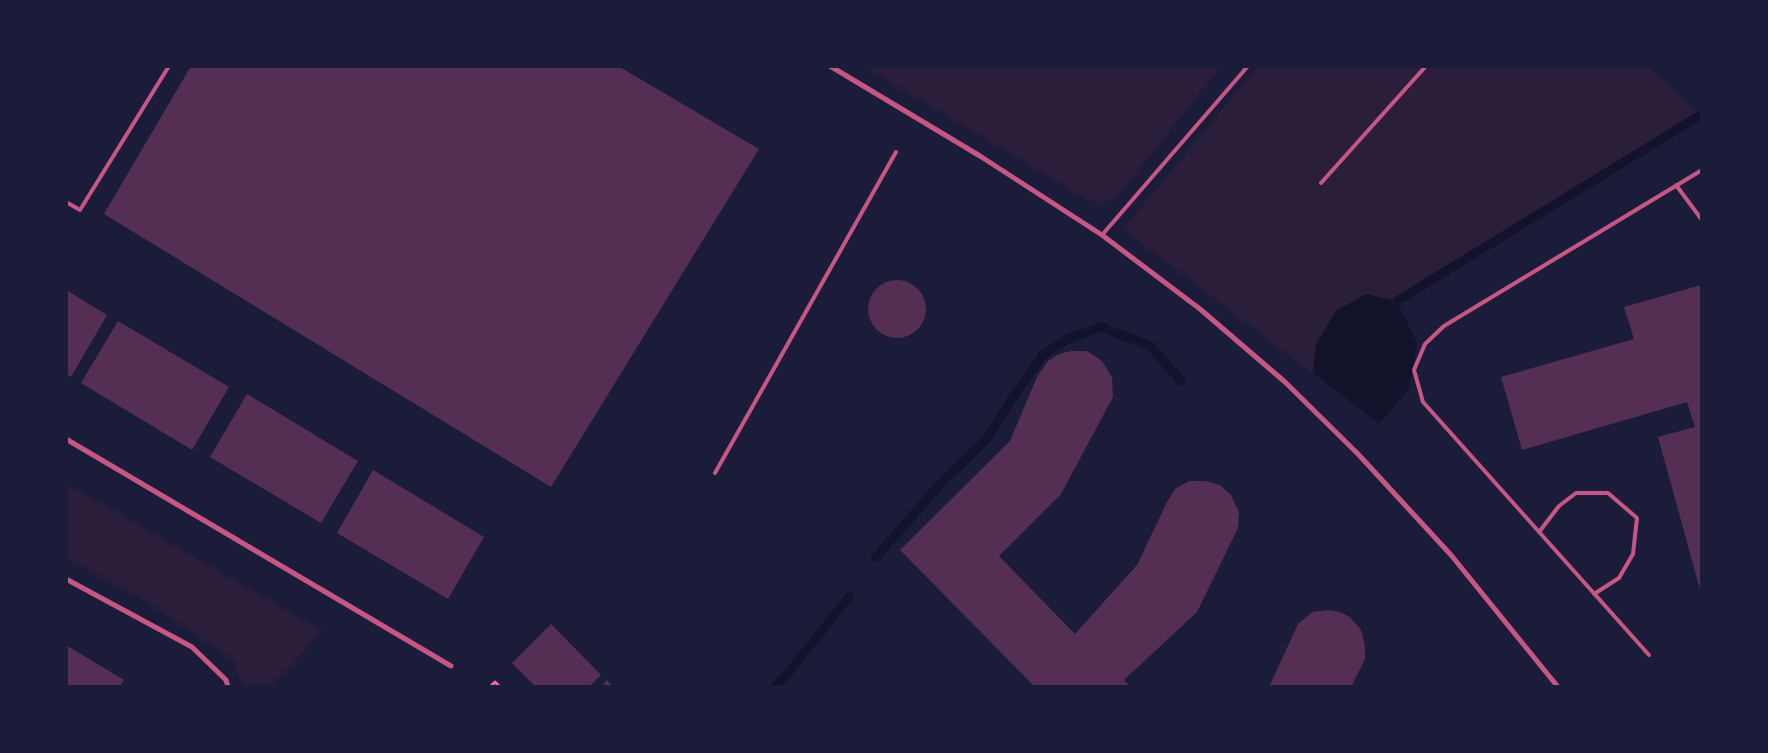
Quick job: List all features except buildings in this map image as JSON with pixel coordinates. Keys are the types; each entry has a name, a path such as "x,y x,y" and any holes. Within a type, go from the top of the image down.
{"street":[{"path":"830,66 980,156 1102,235 1200,309 1285,382 1358,454 1451,556 1558,687"},
{"path":"66,439 451,666"},
{"path":"66,579 192,647 226,680 228,687"}],"lane":[{"path":"66,202 80,210 169,66"},
{"path":"1102,235 1248,66"},
{"path":"1321,183 1426,66"},
{"path":"715,473 896,152"},
{"path":"1649,655 1423,402 1414,370 1425,344 1444,326 1702,170"},
{"path":"1676,185 1702,220"},
{"path":"1539,532 1559,506 1576,493 1608,493 1637,518 1634,554 1619,578 1594,594"}],"path":[{"path":"490,687 495,682 500,687"}],"shaded area":[{"path":"863,66 1221,66 1117,197 1100,204 1088,200"},
{"path":"1258,66 1648,66 1700,115 1397,301 1417,343 1409,389 1379,424 1123,229"},
{"path":"1366,294 1397,301 1417,343 1409,389 1379,424 1313,373 1316,344 1336,311"},
{"path":"66,483 323,631 270,687 243,687 234,660 136,595 66,558"}],"waterway":[{"path":"1391,311 1397,301 1702,114"},
{"path":"876,557 944,480 987,439 1015,394 1043,355 1067,339 1101,327 1150,346 1181,381"},
{"path":"775,687 849,597"}]}
